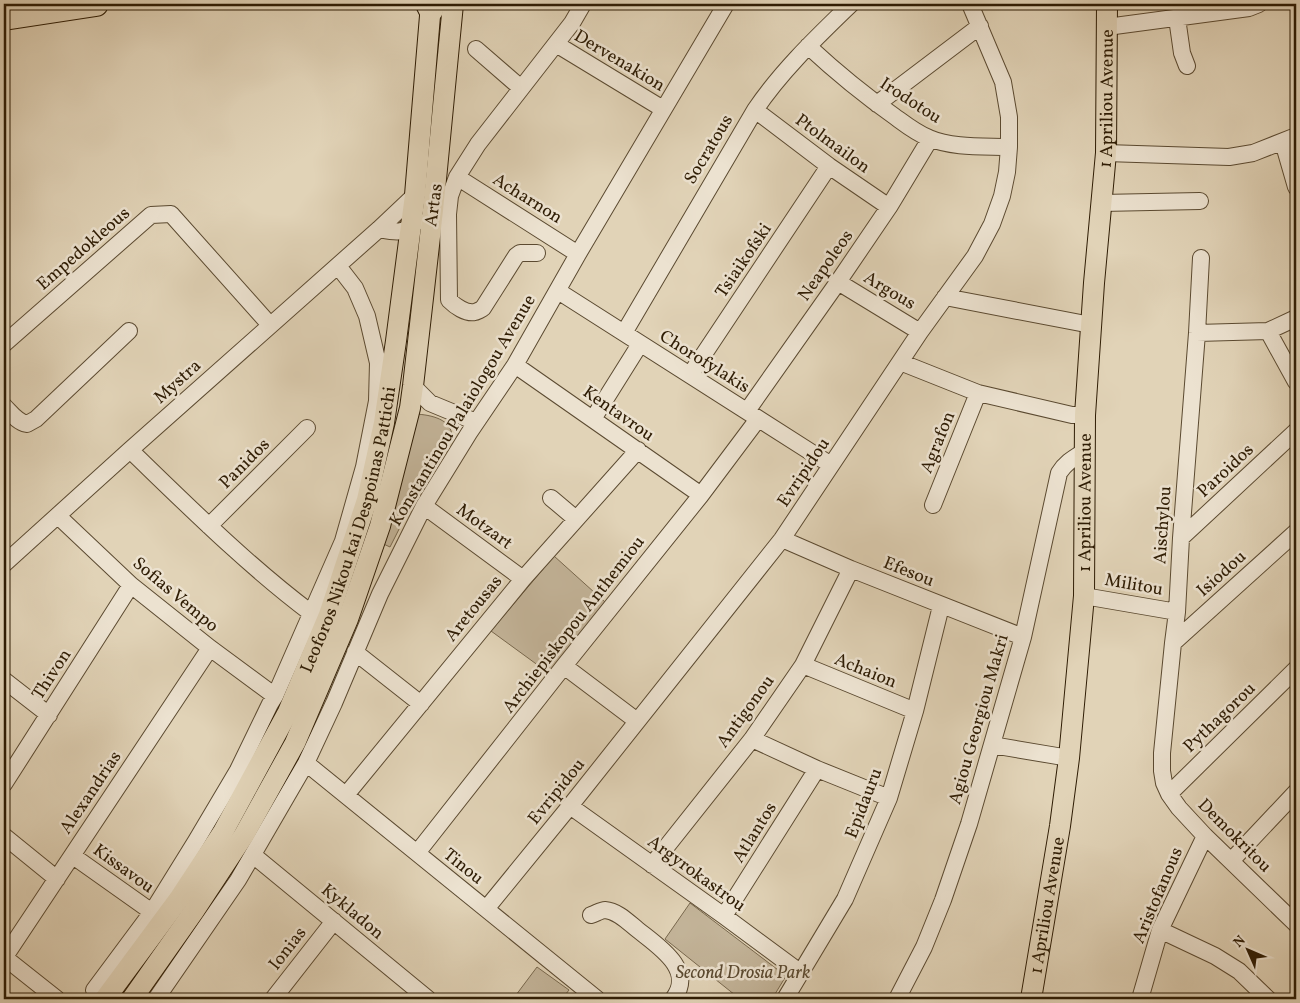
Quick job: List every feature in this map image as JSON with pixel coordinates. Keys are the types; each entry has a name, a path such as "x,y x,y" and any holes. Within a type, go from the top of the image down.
{"highway":[{"path":"4,18 96,4"}],"main road":[{"name":"1 Apriliou Avenue","path":"1031,999 1060,826 1069,758 1084,596 1085,415 1106,153 1106,4"},
{"name":"Leoforos Nikou kai Despoinas Pattichi","path":"99,995 179,899 223,832 288,712 329,615 367,500 384,423 415,195 436,5"},
{"name":"Leoforos Nikou kai Despoinas Pattichi","path":"132,999 244,836 295,743 348,619 377,536 410,408 433,210 436,5"}],"street":[{"name":"Artas","path":"537,253 520,253 513,258 483,308 476,312 468,312 454,305 449,300 448,214 450,196 457,177 478,144 572,23 583,4"},
{"name":"Konstantinou Palaiologou Avenue","path":"156,999 238,880 306,763 334,703 380,594 424,506 476,422 515,365 578,254 726,4"},
{"name":"Socratous","path":"624,333 755,110 774,83 851,4"},
{"name":"Evripidou","path":"486,909 782,539 920,332 975,256 992,224 1002,196 1007,172 1009,117 1003,82 970,4"},
{"path":"1107,27 1250,8 1259,4"},
{"path":"1177,18 1182,53 1187,66"},
{"path":"877,104 980,26"},
{"name":"Dervenakion","path":"556,44 663,109"},
{"name":"Irodotou","path":"808,46 830,67 877,104 915,131 930,139 964,145 1009,147"},
{"path":"476,49 521,88"},
{"name":"Ptolmailon","path":"755,110 829,166 889,208"},
{"name":"Neapoleos","path":"752,415 838,282 889,208 930,139"},
{"path":"1106,153 1229,157 1252,152 1289,139 1296,187"},
{"name":"Tsiaikofski","path":"690,375 829,166"},
{"name":"Acharnon","path":"457,177 578,254"},
{"name":"Mystra","path":"6,556 58,516 415,195"},
{"path":"1102,203 1200,201"},
{"path":"379,229 400,232 433,210"},
{"name":"Empedokleous","path":"4,344 151,215 170,214 270,326"},
{"name":"Aischylou","path":"1169,794 1163,777 1162,753 1177,612 1201,258"},
{"path":"99,995 238,770 275,696 343,541 364,467 377,401 378,363 367,316 355,288 338,266"},
{"name":"Argous","path":"838,282 920,332"},
{"name":"Chorofylakis","path":"558,291 831,465"},
{"path":"945,297 1091,325"},
{"path":"1197,333 1268,331 1296,318"},
{"path":"1268,331 1296,382"},
{"path":"4,406 22,423 27,424 36,419 129,332"},
{"path":"593,419 640,344"},
{"path":"900,362 978,393 1072,415 1085,415"},
{"name":"Kentavrou","path":"515,365 701,495"},
{"path":"413,386 430,403 476,422"},
{"name":"Agrafon","path":"933,505 978,393"},
{"path":"410,408 430,403"},
{"name":"Archiepiskopou Anthemiou","path":"417,853 701,495 752,415"},
{"name":"Panidos","path":"209,526 307,428"},
{"name":"Paroidos","path":"1181,538 1296,431"},
{"path":"130,450 209,526 282,591 311,613"},
{"name":"Aretousas","path":"346,796 523,579 638,450"},
{"name":"Agiou Georgiou Makri","path":"897,999 924,948 969,824 1023,637 1059,473 1071,459 1085,451"},
{"path":"551,498 576,519"},
{"name":"Motzart","path":"424,506 523,579"},
{"name":"Sofias Vempo","path":"58,516 132,585 210,648 275,696"},
{"name":"Isiodou","path":"1173,643 1296,532"},
{"name":"Efesou","path":"782,539 941,606 1023,637"},
{"name":"Antigonou","path":"652,865 752,739 803,666 851,569"},
{"name":"Thivon","path":"4,784 132,585"},
{"name":"Militou","path":"1084,596 1177,612"},
{"name":"Epidauru","path":"785,999 845,899 889,798 915,711 941,606"},
{"name":"Alexandrias","path":"4,957 210,648"},
{"path":"355,652 421,704"},
{"path":"564,666 637,721"},
{"name":"Achaion","path":"803,666 915,711"},
{"name":"Pythagorou","path":"1169,794 1296,669"},
{"path":"4,680 49,714"},
{"path":"752,739 817,769 889,798"},
{"path":"992,745 1069,758"},
{"name":"Tinou","path":"306,763 597,999"},
{"name":"Atlantos","path":"724,916 817,769"},
{"path":"1231,860 1296,792"},
{"name":"Demokritou","path":"1169,794 1204,836 1296,924"},
{"name":"Argyrokastrou","path":"570,806 801,973"},
{"path":"4,836 57,879"},
{"name":"Aristofanous","path":"1140,999 1160,930 1204,836"},
{"name":"Kykladon","path":"253,855 334,921 408,993 428,999"},
{"name":"Kissavou","path":"72,856 152,912"},
{"path":"591,915 604,910 614,913 662,949 673,960 680,973 681,983 677,995 673,999"},
{"name":"Ionias","path":"282,996 334,921"},
{"path":"1160,930 1215,956 1239,971 1268,999"},
{"path":"4,957 58,999"}],"green space":[{"path":"416,414 428,415 445,422 451,431 452,437 425,478 390,547 377,541"},
{"path":"554,556 605,602 550,674 491,631"},
{"name":"Second Drosia Park","path":"690,903 786,976 772,999 740,999 665,939"},
{"path":"537,967 569,990 562,999 513,999"}]}
